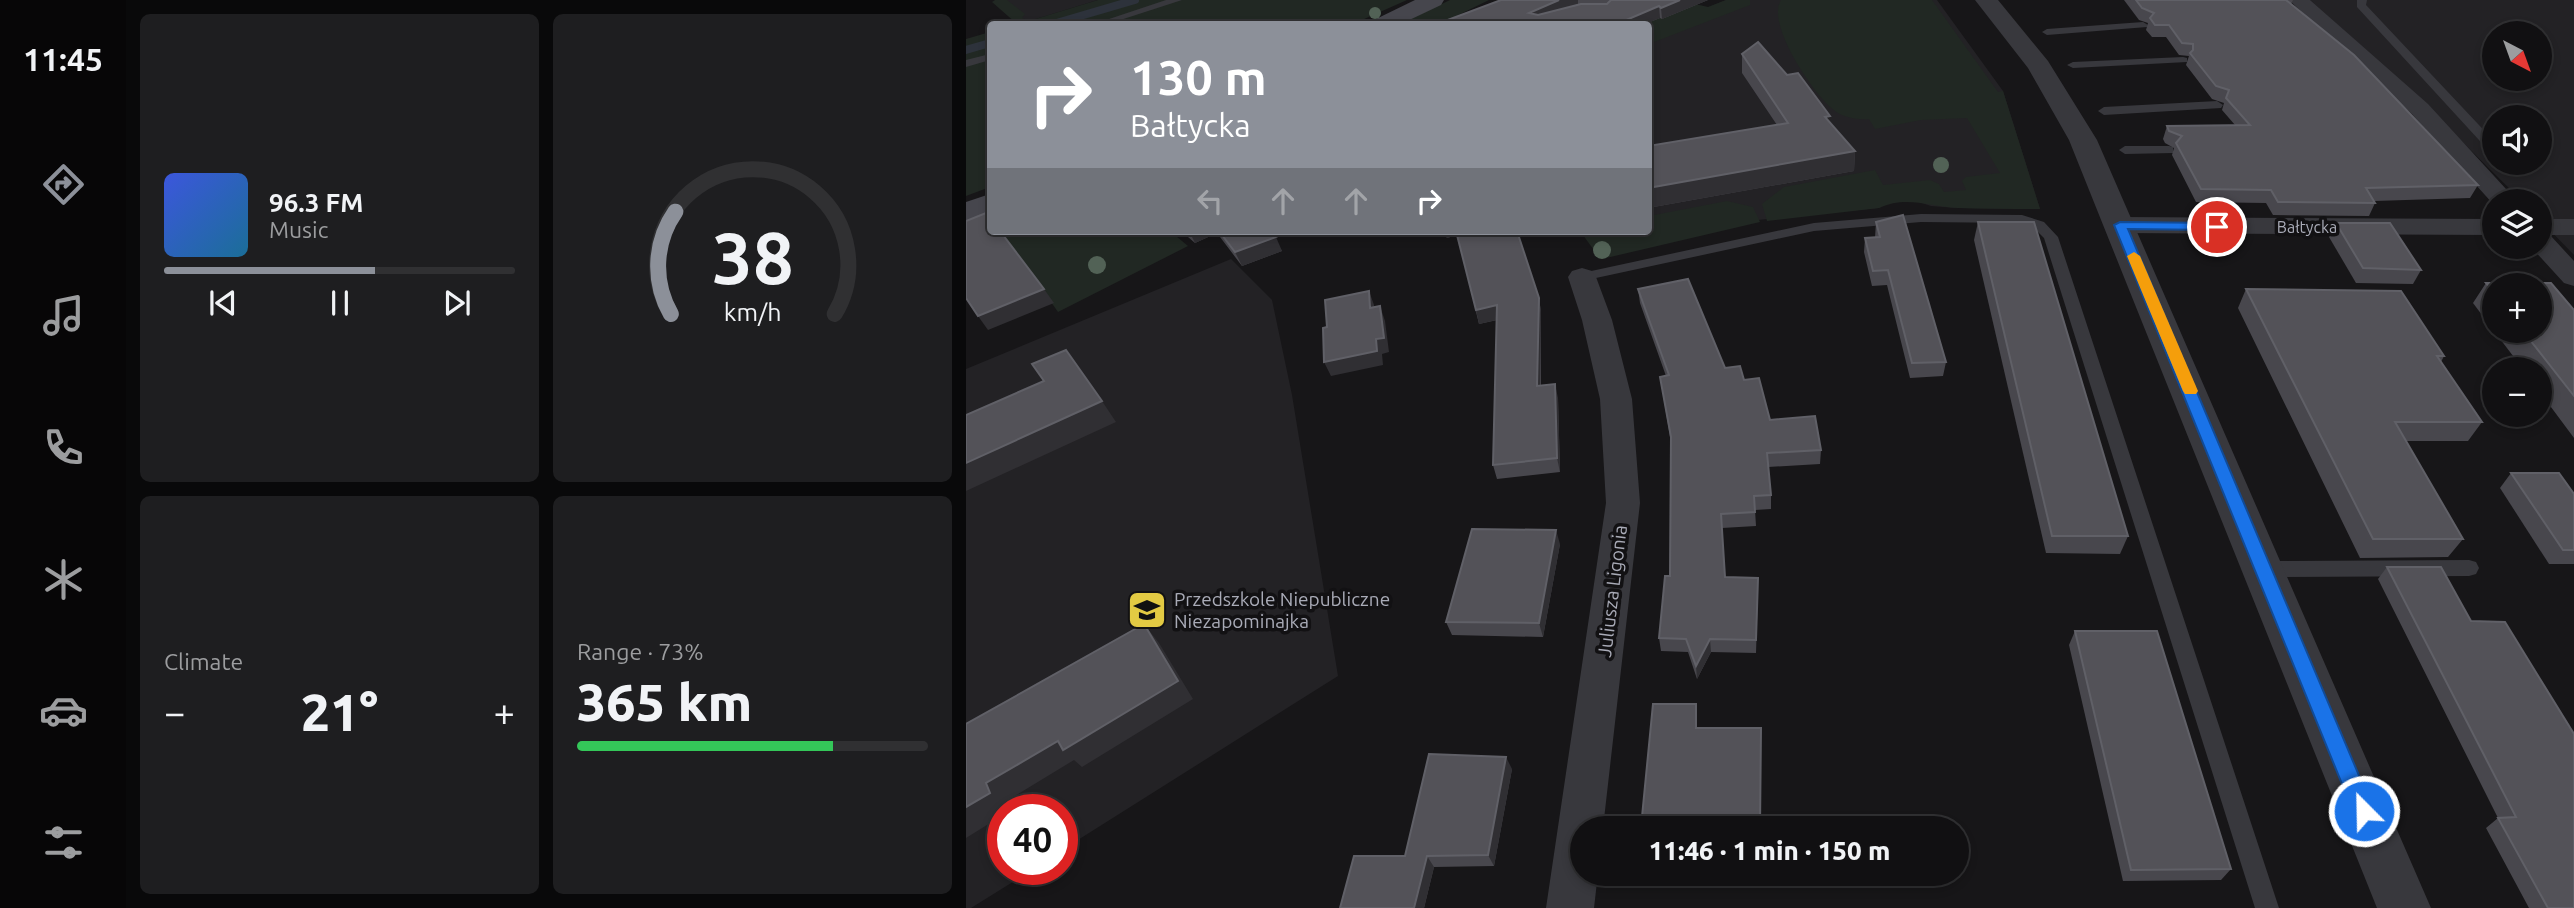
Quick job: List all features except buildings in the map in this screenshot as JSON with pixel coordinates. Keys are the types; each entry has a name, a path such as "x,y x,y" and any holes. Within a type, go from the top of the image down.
{"main road":[{"path":"1390,21 1433,0"},
{"path":"966,212 987,203"}],"street":[{"path":"1986,0 2039,66 2083,139 2404,908"},
{"path":"2299,0 2420,109 2493,189"},
{"name":"Bałtycka","path":"2120,225 2482,227"},
{"path":"2552,227 2574,227"},
{"path":"2552,253 2574,278"},
{"name":"Juliusza Ligonia","path":"1570,908 1623,503 1616,399 1597,320 1582,277"}],"lane":[{"path":"1109,21 1177,0"},
{"path":"2362,0 2361,5 2482,136"},
{"path":"2047,32 2143,25"},
{"path":"966,64 987,58"},
{"path":"2073,65 2183,60"},
{"path":"2104,111 2217,105"},
{"path":"2125,150 2169,150"},
{"path":"1582,277 1814,227 1934,218 2022,219 2035,222 2045,229 2051,237 2267,908"},
{"path":"2263,569 2469,568"}],"shaded area":[{"path":"995,0 1098,0 1030,21 1017,21"},
{"path":"1007,0 1025,14 1022,18 1029,21 1014,21 992,2"},
{"path":"1098,0 1407,0 1360,21 1029,21"},
{"path":"1450,0 1489,0 1446,21 1406,21"},
{"path":"1726,0 1937,0 2003,91 2040,209 1957,208 1931,206 1913,200 1893,201 1879,208 1652,231 1652,31"},
{"path":"1726,0 1750,0 1750,5 1652,43 1652,21 1650,21 1682,1 1708,7"},
{"path":"1781,0 1932,0 1998,92 2003,91 2040,209 1958,208 1899,202 1879,208 1767,221 1762,204 1784,187 1875,170 1883,185 1930,180 1939,184 1944,192 1966,190 1962,181 1966,177 2000,173 1967,118 1921,120 1875,129 1869,119 1848,117 1833,110 1812,86 1785,40 1778,11"},
{"path":"2310,0 2574,0 2574,255 2552,232 2552,189 2510,189 2496,175 2552,175 2552,105 2482,105 2482,161 2408,88"},
{"path":"987,33 987,188 966,196 966,39"},
{"path":"1727,201 1753,207 1760,222 1606,258 1599,257 1583,235 1652,235 1652,215"},
{"path":"1004,235 1175,235 1188,246 1058,312"},
{"name":"Przedszkole Niepubliczne Niezapominajka","path":"1231,259 1272,300 1292,395 1338,676 1078,840 1078,794 987,794 987,885 1008,885 971,908 966,908 966,369"}],"waterway":[{"path":"1063,21 1135,0"},
{"path":"966,50 987,44"}],"slow traffic":[{"path":"2134,256 2190,391"}],"place":[{"name":"Przedszkole Niepubliczne Niezapominajka","path":"1147,610"}],"route":[{"path":"2217,227 2120,225 2364,811"}]}
